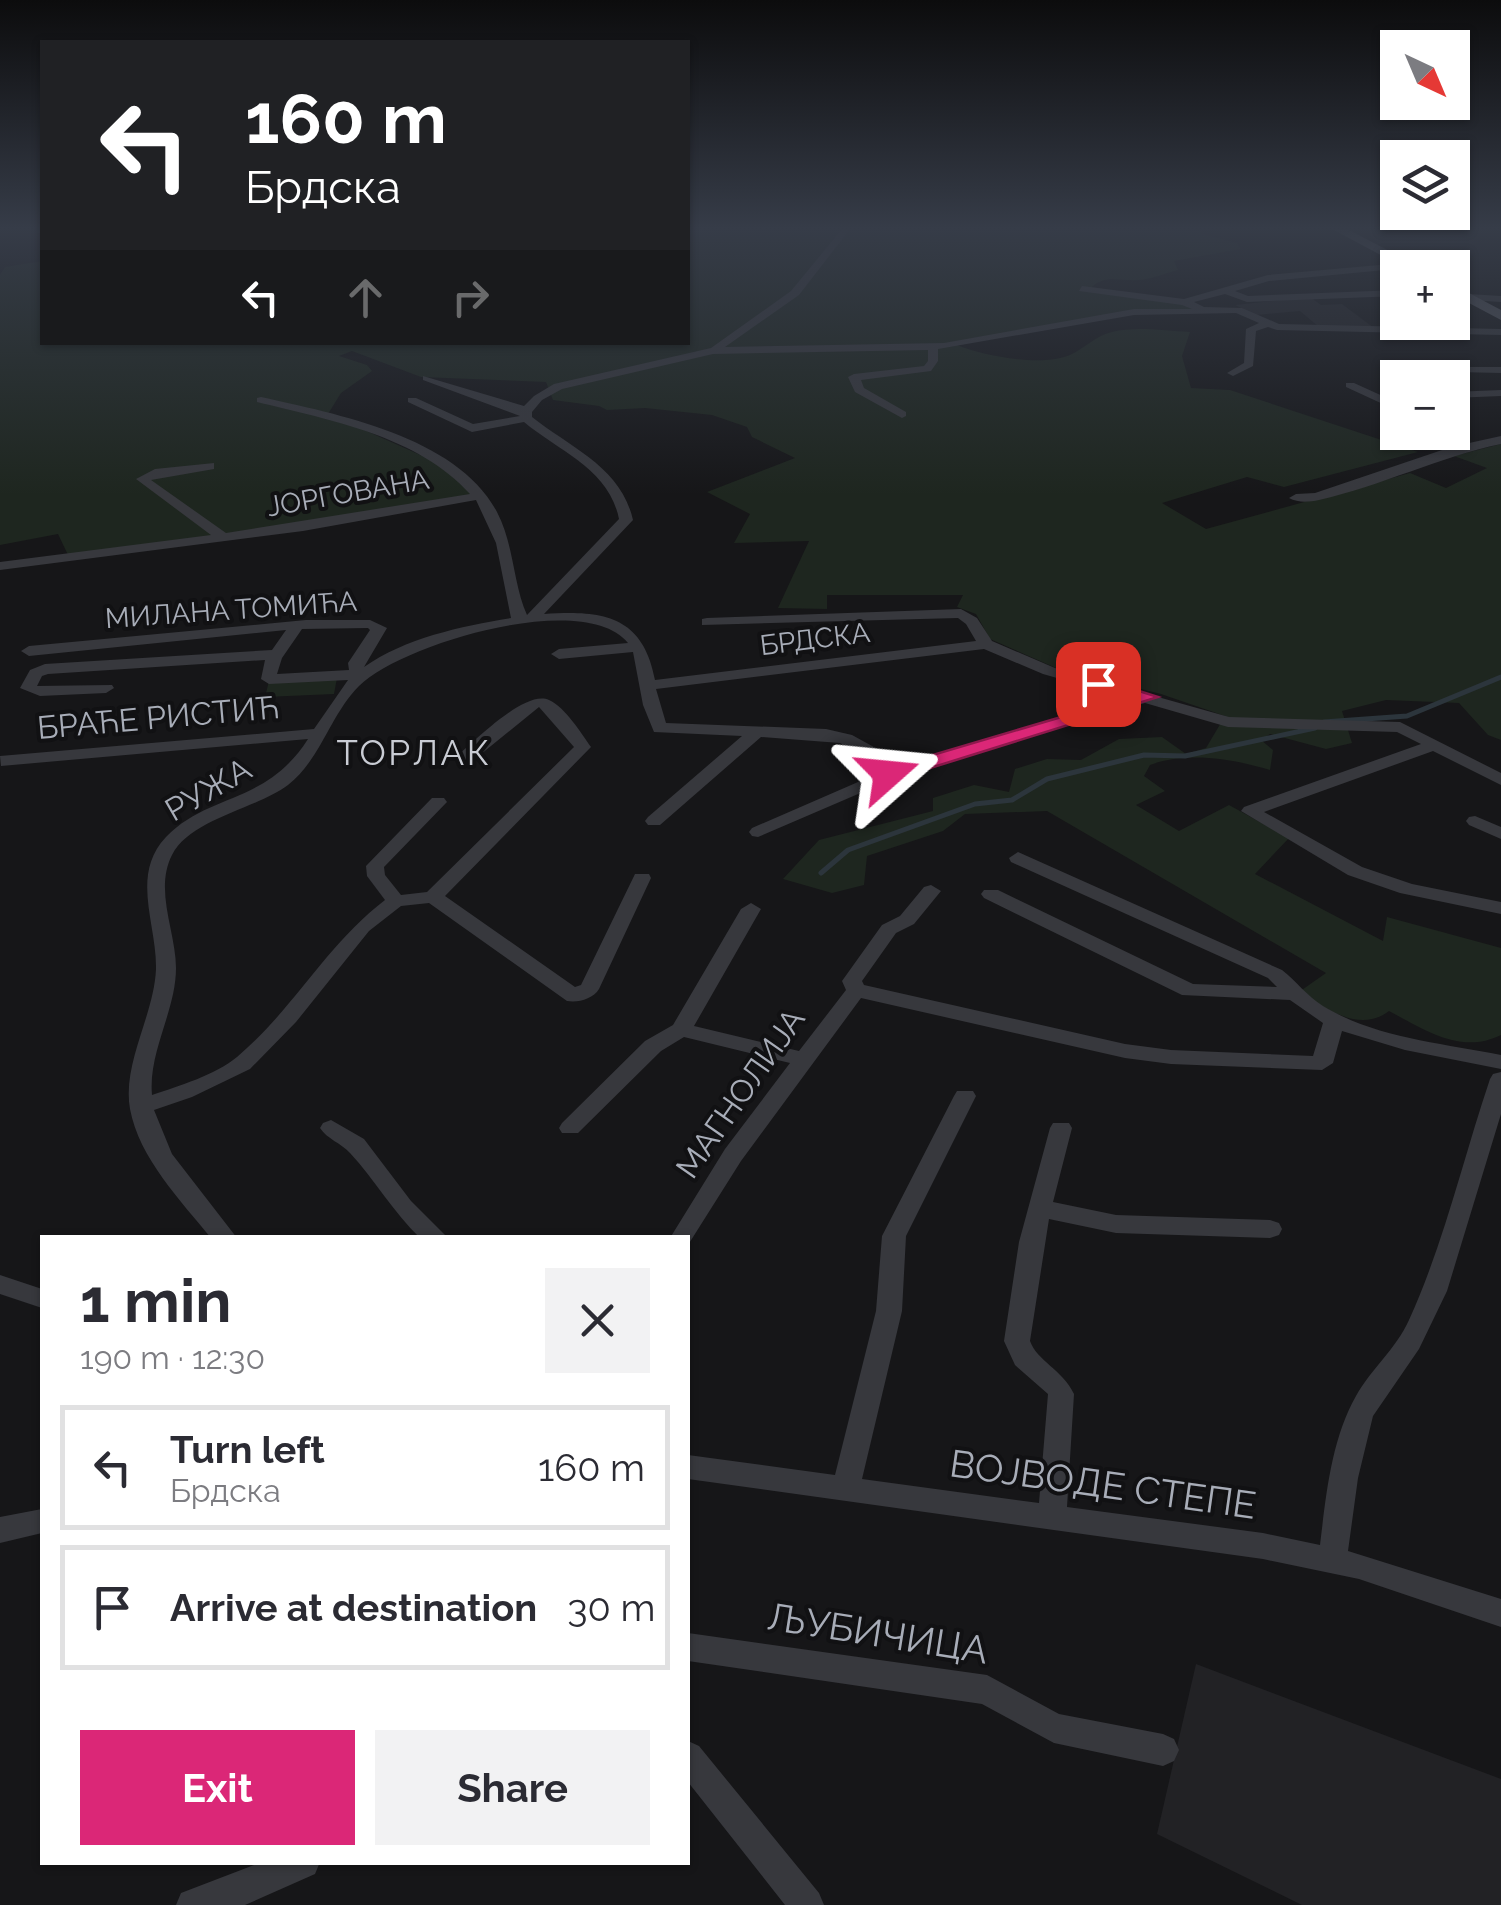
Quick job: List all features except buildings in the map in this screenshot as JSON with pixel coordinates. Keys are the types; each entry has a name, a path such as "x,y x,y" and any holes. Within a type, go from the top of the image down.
{"street":[{"path":"713,351 760,318"},
{"path":"412,400 472,428 526,415 544,393 566,383 713,351 933,347 1101,318"},
{"path":"1254,318 1266,324"},
{"path":"1232,373 1249,364 1251,329 1266,324 1501,332"},
{"path":"902,414 871,399 860,390 854,377 927,369 933,361 933,347"},
{"path":"1470,370 1501,370"},
{"path":"427,378 526,415 598,471 623,505 626,520 526,618"},
{"path":"1350,385 1380,399"},
{"path":"1470,394 1501,393"},
{"path":"261,400 332,417 443,464 479,496 496,530 526,618"},
{"path":"1296,498 1316,497 1455,450 1501,440"},
{"name":"ЈОРГОВАНА","path":"210,466 155,473 142,479 224,538"},
{"name":"ЈОРГОВАНА","path":"0,566 224,538 479,496"},
{"name":"БРДСКА","path":"707,622 951,612 968,617 986,644"},
{"path":"526,618 619,626 637,646 660,728 841,737 901,769"},
{"name":"РУЖА","path":"223,1235 160,1156 140,1107 143,1065 166,971 157,919 156,874 161,858 172,842 191,829 284,779 363,674 440,638 526,618"},
{"path":"296,626 294,634 274,655 270,679 363,674"},
{"name":"МИЛАНА ТОМИЋА","path":"29,650 296,626 378,626 356,663 363,674"},
{"name":"БРДСКА","path":"650,685 986,644 1049,671 1238,724 1400,727 1501,780"},
{"path":"558,654 637,646"},
{"path":"106,688 28,688 33,676 45,669 274,655"},
{"path":"758,832 901,769 1149,697"},
{"path":"140,1107 203,1085 242,1064 289,1018 348,941 396,900 433,896 582,747 550,706 540,702 523,710 464,759"},
{"path":"654,821 758,732"},
{"name":"БРАЋЕ РИСТИЋ","path":"1,761 320,734"},
{"path":"1435,745 1250,811 1355,871 1407,888 1501,908"},
{"path":"396,900 376,876 375,866 438,802"},
{"path":"1476,822 1501,834"},
{"path":"1018,858 1275,974 1292,994 1334,1021 1378,1035 1501,1062"},
{"path":"433,896 574,996 588,990 642,878"},
{"name":"МАГНОЛИЈА","path":"684,1235 733,1156 856,990 852,981 872,951 892,925 908,919 931,891"},
{"path":"992,894 1189,990 1292,994"},
{"path":"570,1128 653,1046 681,1030 751,909"},
{"path":"856,990 1138,1053 1316,1064 1325,1060 1334,1021"},
{"path":"681,1030 803,1059"},
{"path":"1332,1560 1361,1414 1408,1350 1423,1320 1495,1128 1501,1079"},
{"path":"845,1490 889,1311 894,1236 965,1096"},
{"path":"331,1128 356,1145 403,1207 433,1235"},
{"path":"1052,1516 1061,1394 1055,1382 1022,1357 1017,1341 1020,1302 1060,1128"},
{"path":"1039,1208 1116,1224 1270,1229"},
{"path":"0,1284 40,1298"},
{"name":"ВОЈВОДЕ СТЕПЕ","path":"690,1467 1263,1546 1332,1560 1501,1613"},
{"path":"2,1537 40,1522"},
{"name":"ЉУБИЧИЦА","path":"690,1647 987,1690 1054,1728 1164,1750"},
{"path":"690,1760 807,1905"},
{"path":"193,1905 226,1896 295,1865"}],"shaded area":[{"path":"0,318 40,318 40,345 690,345 690,318 1108,318 957,345 1029,360 1070,355 1100,336 1121,330 1190,332 1182,356 1191,388 1230,390 1380,439 1380,450 1418,452 1284,487 1247,477 1162,503 1206,529 1410,473 1446,488 1487,468 1454,456 1501,444 1501,740 1488,735 1459,703 1386,700 1342,711 1352,743 1326,749 1270,734 1261,740 1273,750 1270,770 1210,758 1179,758 1150,765 1144,776 1165,791 1136,805 1179,831 1229,805 1289,838 1255,874 1383,941 1387,917 1501,948 1501,1035 1472,1042 1457,1041 1389,1011 1366,1020 1331,1011 1299,992 1326,973 1047,811 965,814 943,831 867,856 864,885 832,893 783,879 819,840 933,811 933,798 974,785 1009,792 1015,769 1047,759 1081,760 1119,739 1162,737 1186,754 1206,748 1225,716 1161,694 1056,668 990,639 976,614 957,607 963,595 827,595 827,609 778,608 809,541 734,543 750,514 707,492 795,458 752,437 747,427 712,415 645,408 607,410 553,400 546,382 421,377 352,351 339,356 367,365 372,371 341,393 328,414 443,465 475,496 69,557 58,534 0,545"},
{"path":"1308,318 1361,318 1374,328 1319,327"},
{"path":"337,678 334,694 265,697 269,681"},
{"path":"1196,1664 1501,1779 1501,1905 1302,1905 1157,1834"}],"waterway":[{"path":"1324,722 1407,716 1501,677"},
{"path":"821,873 848,850 975,804 1012,800 1047,779 1144,755 1185,756 1315,728"}],"district":[{"name":"ТОРЛАК","path":"414,752"}],"route":[{"path":"888,774 1149,697 1098,684"}]}
